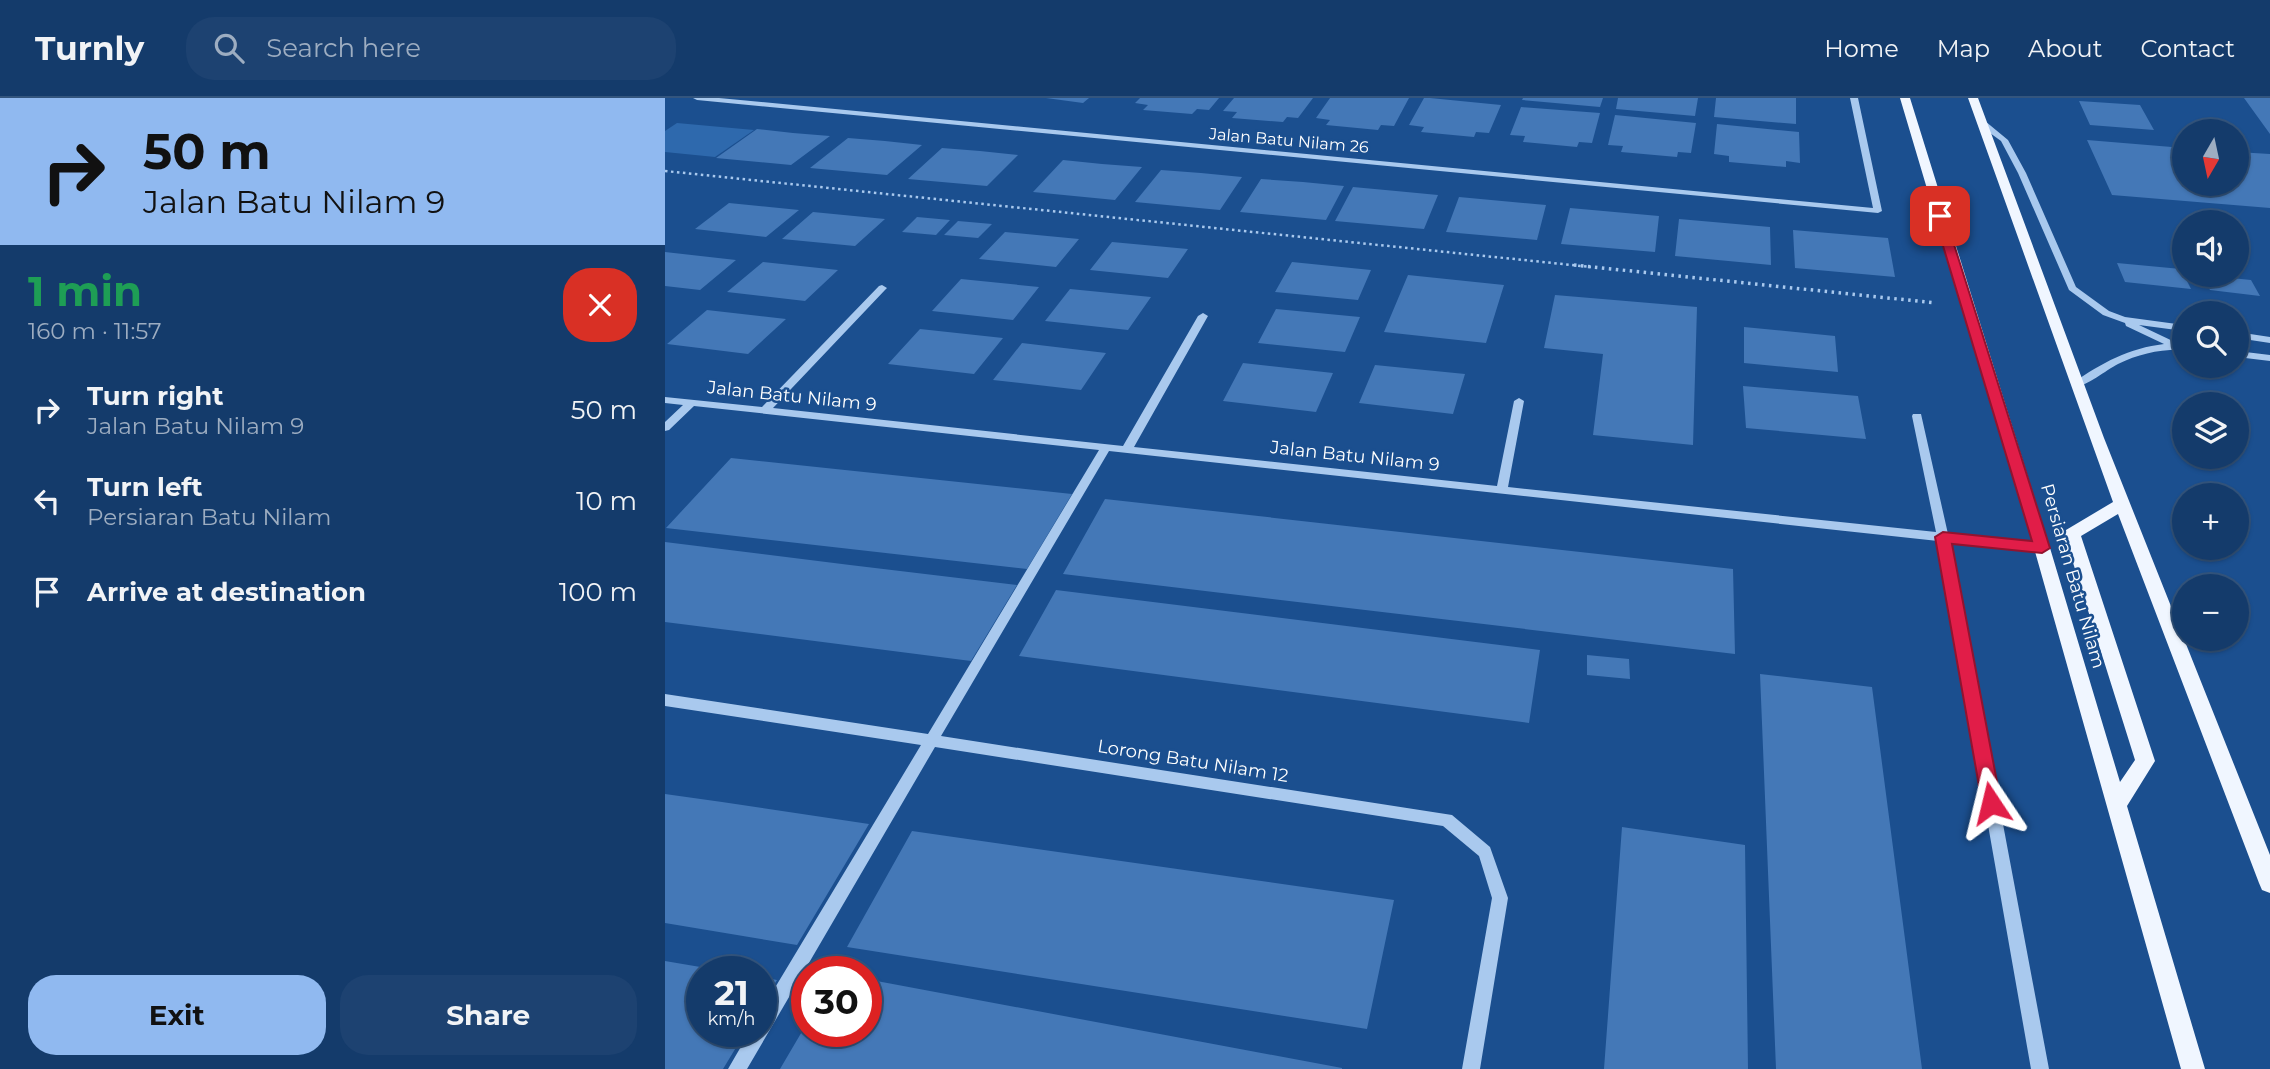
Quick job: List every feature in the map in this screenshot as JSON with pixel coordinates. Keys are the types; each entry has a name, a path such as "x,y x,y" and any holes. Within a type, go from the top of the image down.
{"main road":[{"name":"Persiaran Batu Nilam","path":"1905,98 2042,548 2193,1069"},
{"path":"1973,98 2122,504 2270,883"},
{"path":"2116,805 2145,761 2072,534 2122,504"}],"street":[{"name":"Jalan Batu Nilam 26","path":"697,98 1878,211 1854,98"},
{"path":"1982,123 2004,140 2022,173 2073,288 2095,307 2123,320 2172,326"},
{"path":"764,411 882,288"},
{"path":"1126,449 1203,316"},
{"path":"2249,337 2270,340"},
{"path":"2077,385 2106,363 2136,354 2172,348"},
{"path":"2249,355 2270,358"},
{"name":"Jalan Batu Nilam 9","path":"665,400 2042,548"},
{"path":"1502,490 1519,401"},
{"path":"665,428 691,403"},
{"path":"1917,416 1943,537 2040,1069"},
{"path":"777,1000 1105,447"},
{"name":"Lorong Batu Nilam 12","path":"665,701 1447,820 1485,852 1500,898 1471,1069"},
{"path":"737,1069 750,1047"}],"lane":[{"path":"2123,320 2172,343"}],"path":[{"path":"665,171 1941,303"}],"shaded area":[{"path":"677,123 754,130 715,157 665,152 665,131"}],"building":[{"path":"1046,98 1089,98 1083,103"},
{"path":"1140,98 1219,98 1209,110 1197,109 1192,114 1143,110 1148,105 1135,103"},
{"path":"1234,98 1313,98 1298,118 1287,117 1283,122 1232,118 1237,112 1223,111"},
{"path":"1330,98 1409,98 1394,126 1381,125 1378,130 1326,125 1330,120 1316,118"},
{"path":"1424,98 1501,105 1489,133 1476,132 1474,137 1421,132 1424,127 1409,125"},
{"path":"1603,98 1600,107 1522,100"},
{"path":"1618,98 1698,98 1695,116 1616,109"},
{"path":"1716,98 1796,98 1796,124 1714,117"},
{"path":"2244,98 2270,98 2270,134"},
{"path":"2079,101 2140,105 2154,130 2090,125"},
{"path":"1521,107 1600,113 1592,143 1579,142 1577,147 1523,142 1525,136 1510,135"},
{"path":"1615,115 1696,123 1691,153 1678,152 1677,157 1621,152 1623,146 1608,145"},
{"path":"1717,124 1799,132 1800,163 1786,161 1786,167 1729,162 1729,156 1714,154"},
{"path":"757,129 830,136 791,165 716,158"},
{"path":"848,138 922,145 887,175 810,168"},
{"path":"2087,140 2172,147 2172,196 2249,196 2249,153 2270,154 2270,208 2112,195"},
{"path":"942,148 1018,155 987,186 908,179"},
{"path":"1063,160 1142,167 1115,200 1033,192"},
{"path":"1161,170 1242,177 1220,210 1135,202"},
{"path":"1261,179 1344,186 1326,220 1240,212"},
{"path":"1353,187 1438,195 1424,229 1335,221"},
{"path":"1459,197 1546,205 1537,240 1446,232"},
{"path":"729,203 799,210 766,237 695,229"},
{"path":"1570,208 1659,216 1655,252 1561,244"},
{"path":"813,212 885,219 855,246 782,239"},
{"path":"917,217 950,220 936,235 902,232"},
{"path":"1679,219 1770,227 1771,265 1675,256"},
{"path":"958,221 992,224 978,238 944,235"},
{"path":"1793,230 1888,238 1895,277 1795,268"},
{"path":"1005,232 1079,239 1056,267 979,259"},
{"path":"1112,242 1188,249 1168,278 1090,270"},
{"path":"665,252 736,260 700,290 665,286"},
{"path":"763,262 838,270 805,301 727,292"},
{"path":"1292,262 1371,270 1358,300 1275,292"},
{"path":"2117,263 2172,268 2172,287 2125,282"},
{"path":"1408,275 1504,285 1486,343 1384,332"},
{"path":"961,279 1039,287 1013,320 932,311"},
{"path":"2251,280 2260,296 2210,290 2208,287 2249,287"},
{"path":"1070,289 1151,297 1128,330 1045,321"},
{"path":"1555,295 1697,307 1693,445 1593,435 1603,354 1544,348"},
{"path":"1276,309 1360,317 1345,352 1258,343"},
{"path":"707,310 786,319 748,354 667,344"},
{"path":"1744,327 1835,336 1838,372 1744,363"},
{"path":"920,329 1003,338 974,374 888,364"},
{"path":"1022,343 1106,353 1081,390 993,380"},
{"path":"1243,363 1333,373 1316,412 1223,401"},
{"path":"1375,365 1465,374 1453,414 1359,403"},
{"path":"1743,386 1858,396 1866,439 1746,428"},
{"path":"731,458 1072,494 1027,569 666,528"},
{"path":"1105,499 1733,569 1735,654 1063,574"},
{"path":"665,542 1017,585 971,661 665,622"},
{"path":"1056,590 1540,650 1529,723 1019,656"},
{"path":"1587,655 1629,659 1630,679 1587,675"},
{"path":"1760,674 1872,687 1922,1069 1776,1069"},
{"path":"665,794 869,824 797,945 665,923"},
{"path":"1622,827 1745,845 1748,1069 1604,1069"},
{"path":"912,831 1394,900 1367,1029 847,947"},
{"path":"665,961 686,965 686,1047 736,1047 723,1069 665,1069"},
{"path":"882,982 1342,1068 1342,1069 780,1069 793,1047 882,1047"}],"route":[{"path":"1940,216 2042,548 1943,537 1991,803"}]}
